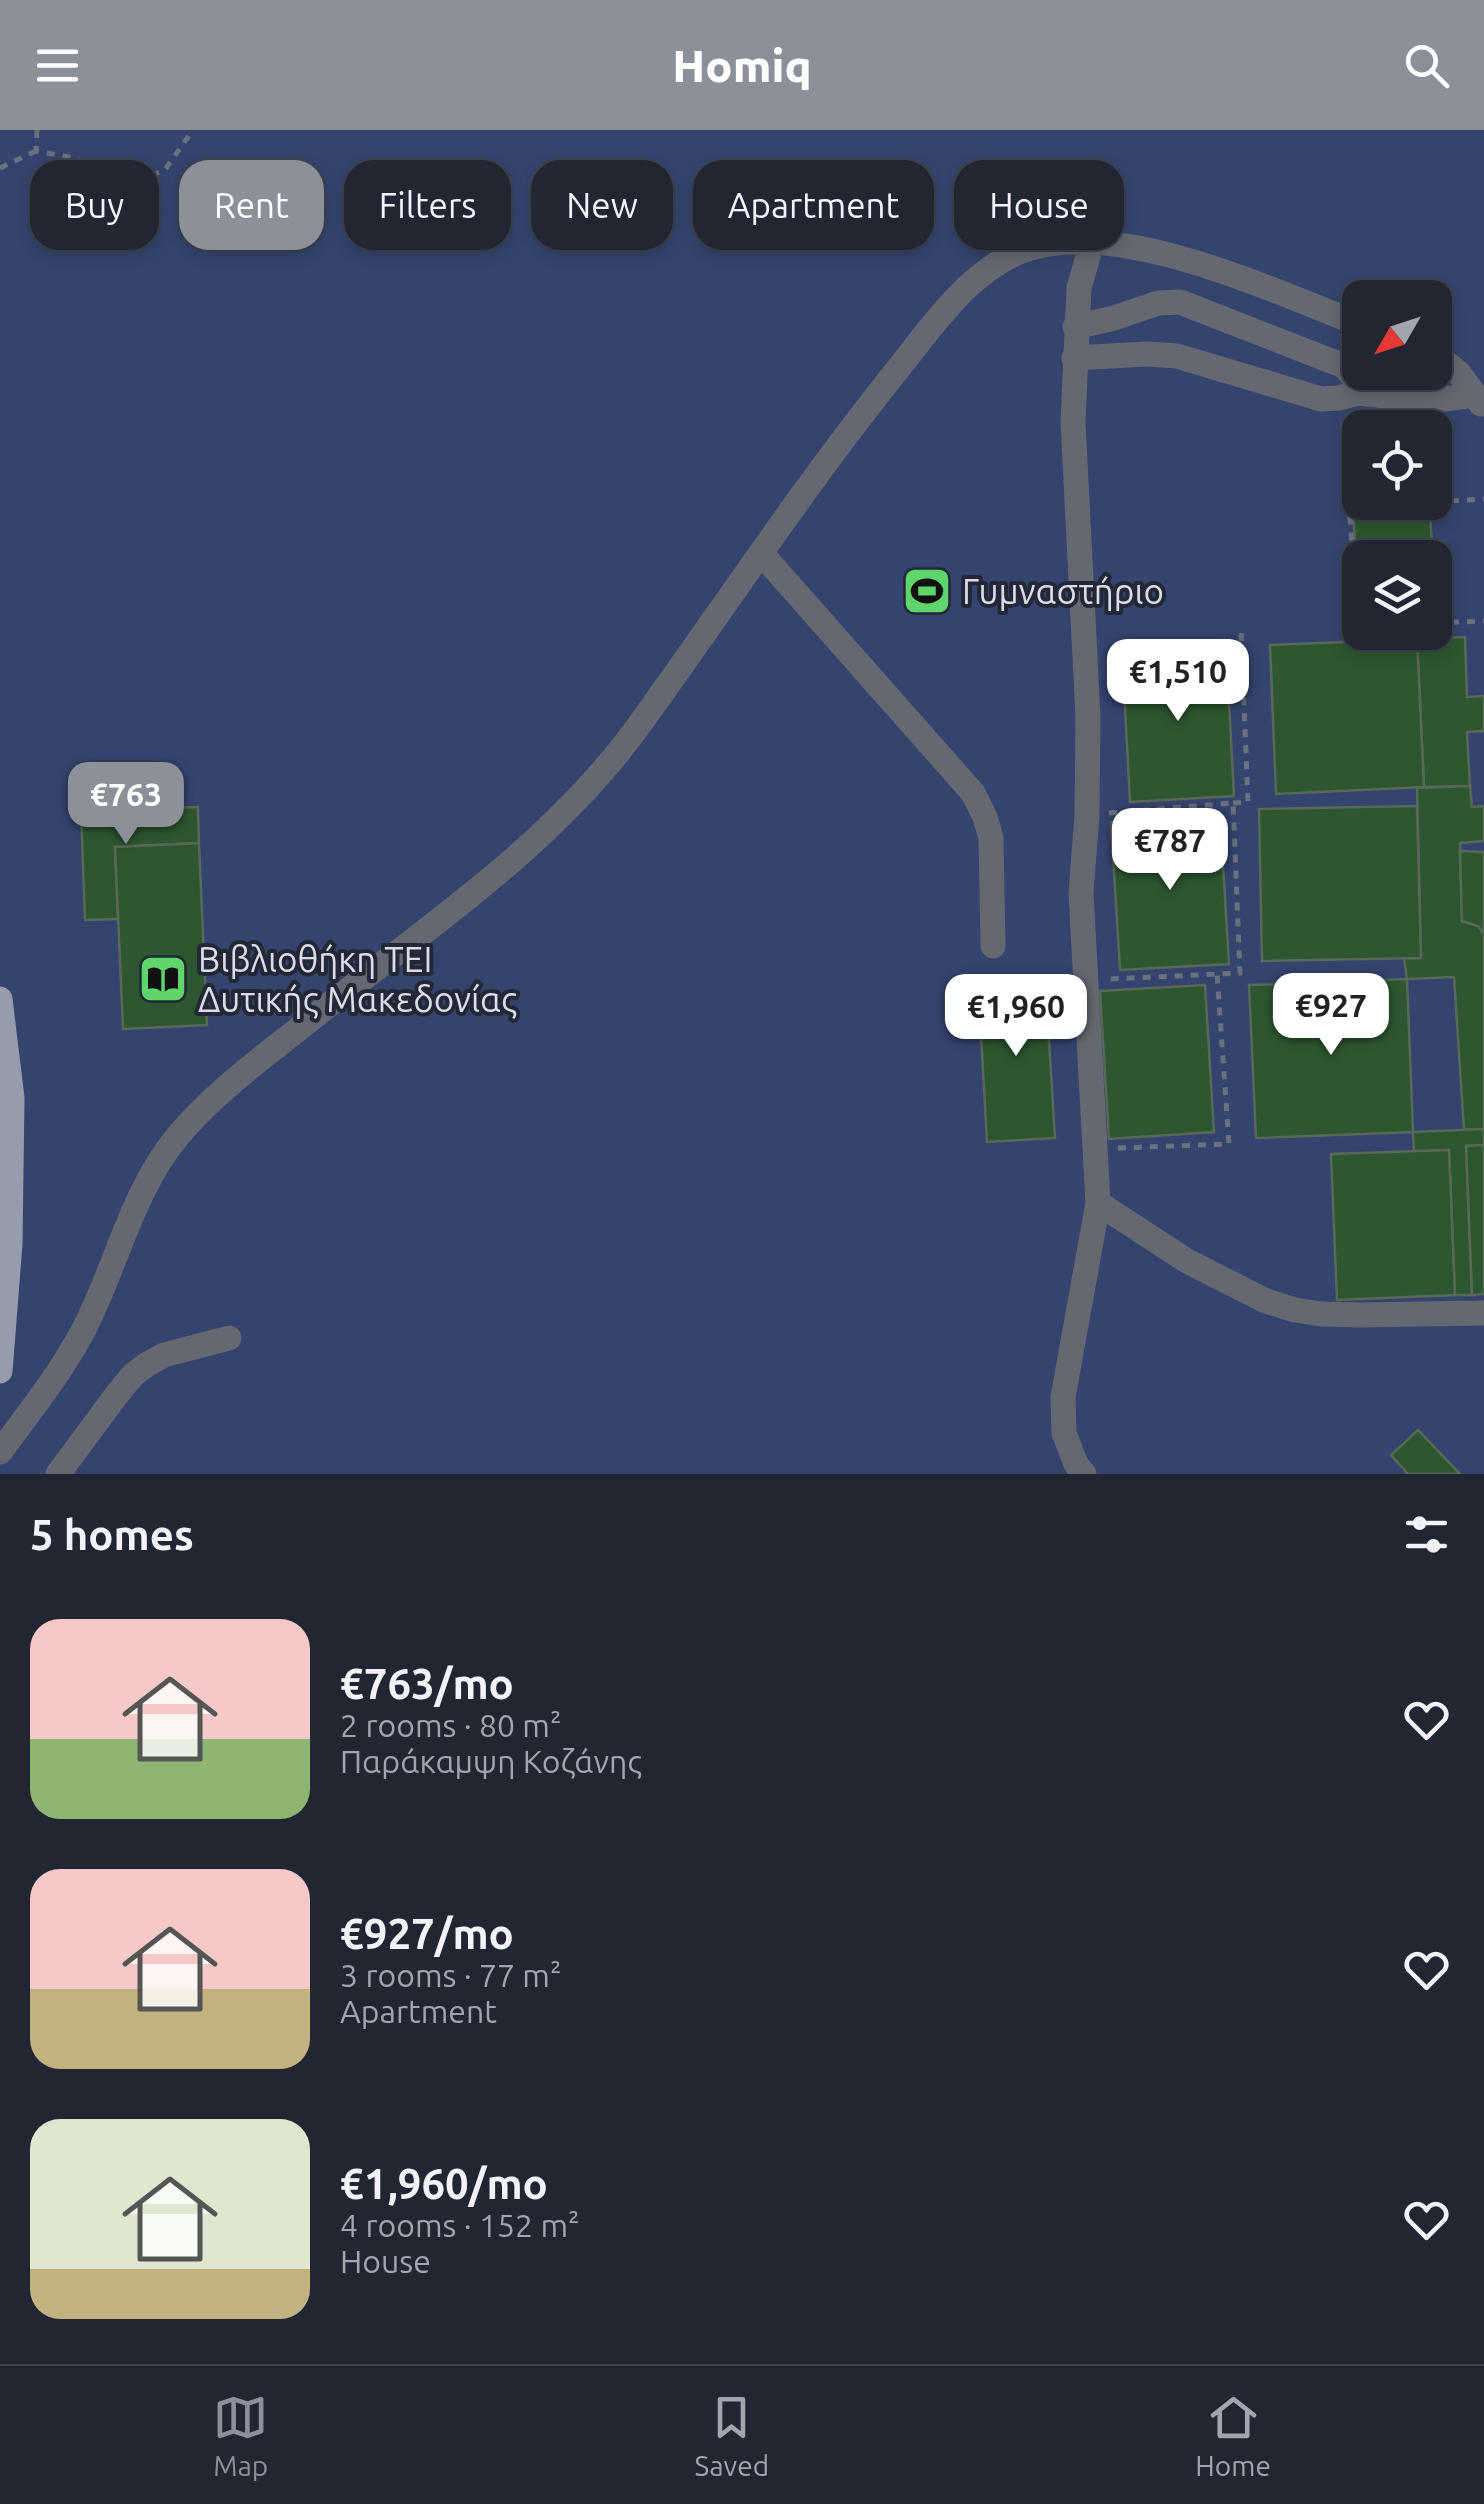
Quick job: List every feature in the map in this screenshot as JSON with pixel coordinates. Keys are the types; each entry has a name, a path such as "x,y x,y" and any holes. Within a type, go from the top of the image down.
{"main road":[{"path":"0,999 12,1098 10,1244 0,1371"}],"street":[{"path":"1124,245 1212,269 1342,317"},
{"path":"0,1452 84,1330 152,1173 174,1140 252,1065 451,911 592,784 633,733 842,440 918,344 977,278 1005,258 1025,250"},
{"path":"1084,1474 1064,1434 1063,1396 1098,1203 1081,893 1088,716 1072,422 1078,288 1090,250"},
{"path":"1075,327 1158,302 1180,302 1344,366 1358,382 1359,392"},
{"path":"1114,318 1116,356"},
{"path":"1074,358 1177,356 1320,399 1359,392 1430,401 1479,401"},
{"path":"1452,368 1479,401"},
{"path":"1388,395 1391,390"},
{"path":"761,554 973,793 986,816 991,838 992,946"},
{"path":"1098,1203 1187,1261 1266,1301 1295,1310 1360,1315 1484,1313"},
{"path":"58,1474 132,1376 164,1355 229,1338"}],"path":[{"path":"36,130 36,151"},
{"path":"0,168 36,151 75,158 128,183 164,171 193,130"},
{"path":"1452,501 1484,499"},
{"path":"1452,623 1484,621"},
{"path":"1086,815 1248,802 1240,632"},
{"path":"1086,980 1240,973 1233,804"},
{"path":"1095,1149 1229,1144 1217,974"}],"shaded area":[{"path":"0,130 1484,130 1484,1474 0,1474"}],"building":[{"path":"1354,520 1430,520 1432,540 1355,540"},
{"path":"1465,637 1467,697 1484,696 1484,731 1467,732 1470,786 1424,787 1418,650 1452,650 1452,638"},
{"path":"1342,642 1342,650 1418,650 1424,787 1276,794 1270,645"},
{"path":"1226,646 1234,796 1130,802 1122,651"},
{"path":"1470,786 1472,807 1484,806 1484,841 1460,843 1462,921 1478,926 1484,934 1484,1129 1464,1130 1454,977 1407,979 1404,958 1421,958 1417,788"},
{"path":"1417,806 1421,958 1262,961 1259,809"},
{"path":"198,807 199,843 115,847 118,919 85,920 81,811"},
{"path":"1220,816 1229,964 1120,970 1111,822"},
{"name":"Βιβλιοθήκη ΤΕΙ Δυτικής Μακεδονίας","path":"199,843 207,1025 123,1029 115,847"},
{"path":"1460,851 1484,852 1484,934 1478,926 1462,921"},
{"path":"1045,977 1055,1138 987,1142 978,980"},
{"path":"1407,979 1413,1132 1256,1138 1249,985"},
{"path":"1205,985 1214,1132 1109,1139 1100,991"},
{"path":"1484,1129 1484,1145 1466,1146 1472,1295 1455,1295 1449,1150 1414,1151 1413,1132"},
{"path":"1484,1145 1484,1294 1472,1295 1466,1146"},
{"path":"1449,1150 1455,1295 1337,1300 1331,1154"},
{"path":"1418,1430 1460,1474 1408,1474 1391,1455"}],"place":[{"name":"Γυμναστήριο","path":"927,591"},
{"name":"Βιβλιοθήκη ΤΕΙ Δυτικής Μακεδονίας","path":"163,979"}]}
